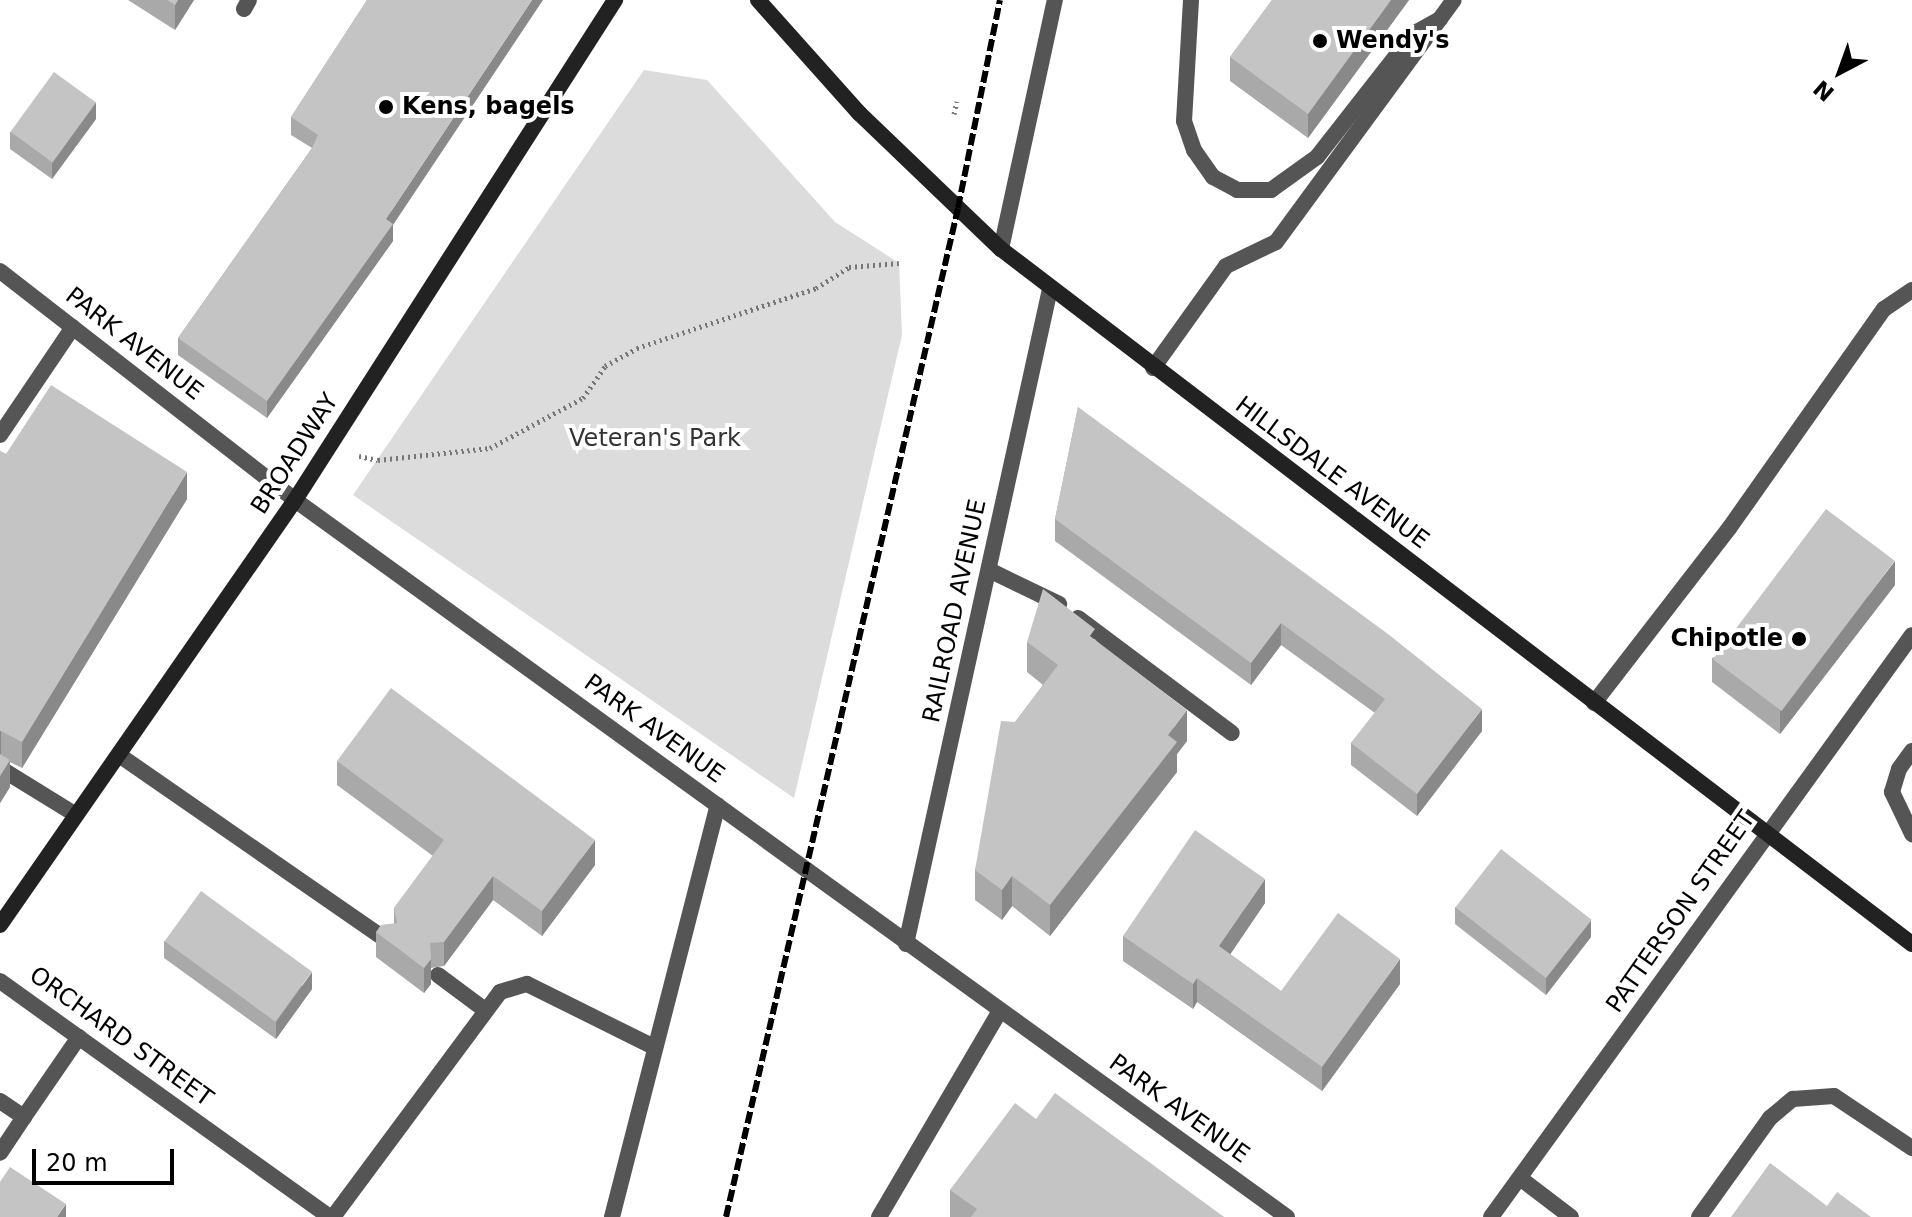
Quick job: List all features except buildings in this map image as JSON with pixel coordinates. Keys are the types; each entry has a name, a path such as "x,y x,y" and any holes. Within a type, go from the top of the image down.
{"street":[{"name":"BROADWAY","path":"0,925 295,500 615,0"},
{"name":"HILLSDALE AVENUE","path":"758,0 859,113 1001,249 1153,368 1912,944"},
{"path":"1001,249 1055,0"},
{"path":"1191,0 1184,121 1194,150 1213,177 1237,190 1271,190 1317,157 1413,34 1440,19"},
{"path":"1153,368 1226,266 1276,242 1454,0"},
{"name":"PARK AVENUE","path":"0,271 295,500 1287,1217"},
{"name":"RAILROAD AVENUE","path":"906,944 1050,289"},
{"path":"1594,703 1730,527 1884,309 1912,290"},
{"path":"0,435 73,327"},
{"path":"989,570 1048,596 1232,733"},
{"name":"PATTERSON STREET","path":"1491,1217 1912,635"},
{"path":"1912,751 1899,769 1892,792 1912,834"},
{"path":"119,755 388,941"},
{"path":"0,768 76,815"},
{"path":"612,1217 652,1046 718,805"},
{"path":"438,975 485,1010"},
{"name":"ORCHARD STREET","path":"0,981 332,1217"},
{"path":"332,1217 500,992 527,984 652,1046"},
{"path":"879,1217 1000,1011"},
{"path":"0,1153 79,1037"},
{"path":"1699,1217 1770,1118 1793,1099 1834,1096 1912,1148"},
{"path":"0,1101 24,1117"},
{"path":"1520,1178 1571,1217"}],"path":[{"path":"954,114 957,101"},
{"path":"326,451 378,460 490,448 583,398 605,366 637,348 746,315 816,288 849,267 899,263"}],"green space":[{"name":"Veteran's Park","path":"644,70 707,80 835,222 899,263 902,335 794,798 353,495"}],"railway":[{"path":"726,1217 958,208 1000,0"}],"place":[{"name":"Wendy's","path":"1320,41"},
{"name":"Kens, bagels","path":"386,107"},
{"name":"Chipotle","path":"1799,639"}]}
